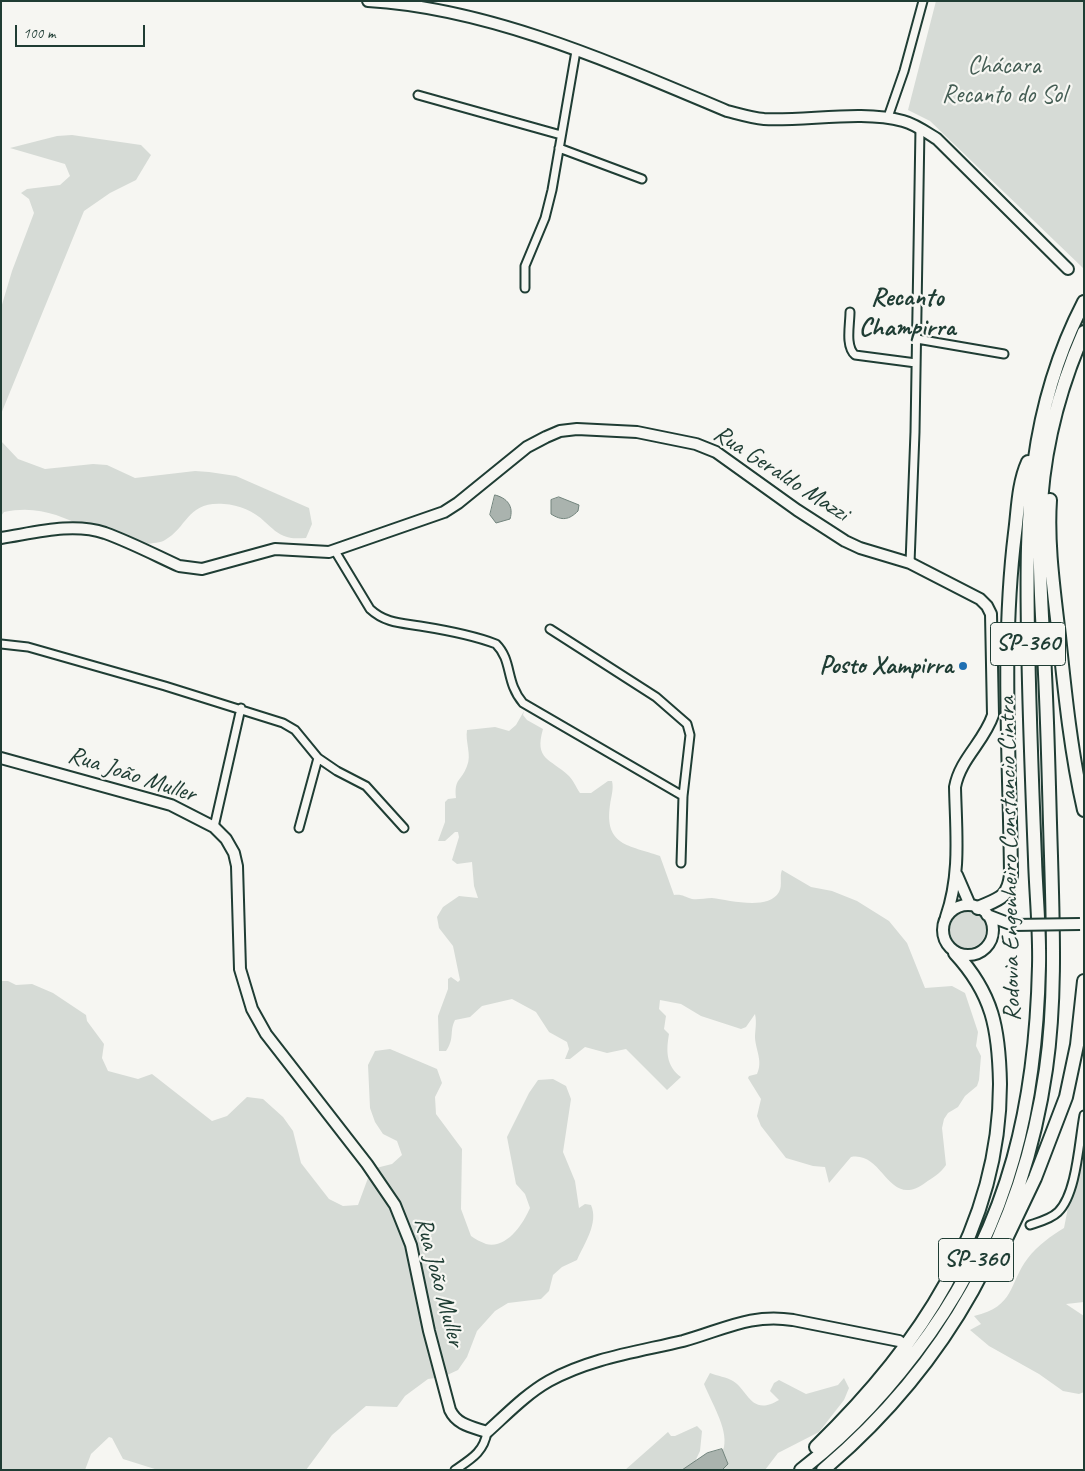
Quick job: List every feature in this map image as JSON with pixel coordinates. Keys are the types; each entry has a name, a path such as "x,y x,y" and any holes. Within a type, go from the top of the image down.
{"highway":[{"name":"Rodovia Engenheiro Constancio Cintra","path":"801,1470 872,1406 896,1380 944,1312 982,1248 995,1216 1020,1137 1034,1052 1039,963 1027,579 1028,518 1036,444 1055,366 1084,302"},
{"name":"Rodovia Engenheiro Constancio Cintra","path":"823,1470 870,1427 917,1376 952,1325 984,1272 1013,1203 1031,1146 1046,1070 1051,1031 1052,894 1040,521 1050,442 1064,382 1084,332"},
{"path":"1050,442 1049,539 1065,691 1084,810"},
{"path":"978,909 1005,895 1009,888 1010,756 1007,676 1010,590 1023,480 1036,444"},
{"path":"793,1470 844,1419 906,1347 950,1277 976,1223 992,1167 998,1125 1000,1073 994,1021 983,989 974,974 955,953"},
{"path":"984,1272 1007,1238 1022,1208 1066,1097 1076,1053 1084,981"}],"street":[{"path":"368,1 396,2 492,24 576,51 727,111 752,117 781,119 888,118 920,128 956,157 1068,269"},
{"path":"888,118 904,72 923,1"},
{"path":"525,288 524,266 548,206 576,51"},
{"path":"418,95 561,135"},
{"path":"910,563 917,338 920,128"},
{"path":"559,148 642,179"},
{"path":"850,312 849,345 855,355 916,363"},
{"path":"917,338 1004,354"},
{"name":"Rua Geraldo Mazzi","path":"1,538 62,528 104,532 179,566 190,569 210,567 275,549 335,551 375,534 444,512 458,503 527,447 560,431 600,429 674,438 702,446 734,463 797,510 845,541 860,548 910,563 980,599 987,606 991,614 993,715 989,727 957,773 955,787 957,874"},
{"path":"335,551 370,609 375,614 392,623 432,629 496,644 505,657 512,688 523,703 683,796"},
{"path":"550,629 656,697 682,718 689,730 683,796 681,862"},
{"path":"1,644 28,648 242,708 283,723 295,730 318,758 337,771 366,786 404,828"},
{"path":"214,827 242,708"},
{"name":"Rua João Muller","path":"1,758 171,805 214,827 226,839 234,853 237,866 240,969 252,1009 266,1034 367,1164 395,1205 411,1245 429,1331 450,1410 453,1417 460,1423 487,1432"},
{"path":"299,828 318,758"},
{"path":"957,874 978,909 992,923 993,932 990,942"},
{"path":"957,874 954,893 942,927 943,937 955,953 965,956 975,955 984,950 990,942 1011,925"},
{"path":"946,917 960,906 978,909 1011,925 1082,924"},
{"path":"1030,1225 1054,1215 1064,1204 1075,1168 1084,1115"},
{"path":"455,1470 481,1450 485,1445 487,1432 537,1389 567,1372 612,1356 683,1341 739,1323 777,1318 881,1337 902,1342 906,1347"},
{"path":"881,1337 917,1332"}],"green space":[{"name":"Chácara Recanto do Sol","path":"936,1 1084,1 1083,268 930,121 908,110"},
{"path":"72,135 141,145 151,155 136,180 110,193 84,211 1,414 1,308 12,271 34,213 29,199 21,193 27,189 60,185 70,176 65,164 10,148 57,136"},
{"path":"1,441 18,459 45,469 93,464 107,465 135,478 195,471 236,476 309,508 312,524 306,538 289,538 277,533 261,518 246,509 224,504 212,504 195,511 173,535 165,540 146,544 127,543 110,538 61,517 44,512 25,510 4,512 1,516"},
{"path":"524,711 523,715 527,720 543,729 541,739 542,753 569,776 580,793 591,793 608,781 612,781 613,790 609,819 611,829 621,842 660,856 674,895 682,895 692,899 712,898 748,903 766,901 774,898 779,892 782,870 811,887 832,891 857,901 889,921 907,943 925,988 952,986 965,993 978,1032 976,1046 981,1056 979,1080 977,1086 944,1119 942,1128 946,1165 939,1173 913,1189 902,1189 894,1185 871,1162 862,1158 851,1157 829,1183 825,1167 813,1166 786,1158 761,1126 757,1116 761,1099 748,1078 757,1074 759,1069 759,1056 755,1038 755,1014 746,1027 741,1029 701,1016 681,1004 660,1000 659,1009 666,1016 664,1029 669,1034 668,1058 672,1068 681,1077 667,1090 626,1049 607,1053 585,1047 570,1059 565,1059 569,1049 567,1042 549,1032 536,1012 512,999 482,1006 470,1017 455,1020 449,1046 446,1051 439,1051 438,1016 448,989 448,979 451,977 458,982 460,980 453,946 439,928 437,917 443,907 459,896 478,898 474,886 472,862 457,864 452,860 459,837 458,832 455,832 445,841 438,841 445,822 445,802 448,799 456,798 457,783 465,771 468,762 467,730 495,727 509,731 516,725"},
{"path":"967,910 980,916 986,929 980,942 967,948 954,942 948,929 954,916"},
{"path":"1,981 8,981 16,985 32,984 53,993 86,1015 87,1021 104,1044 102,1058 108,1071 138,1079 152,1074 212,1121 227,1116 247,1097 263,1099 283,1117 293,1131 301,1163 329,1199 343,1206 358,1205 368,1178 376,1168 392,1164 402,1155 397,1141 383,1134 375,1122 370,1108 368,1065 375,1051 390,1049 437,1069 442,1083 435,1097 436,1114 462,1149 461,1209 471,1236 486,1244 494,1245 507,1239 519,1228 530,1208 525,1194 516,1184 507,1137 529,1093 538,1080 553,1079 566,1086 571,1099 563,1152 575,1181 579,1208 585,1204 591,1205 593,1212 592,1226 587,1240 577,1260 562,1267 553,1275 549,1291 541,1299 508,1303 495,1311 477,1331 467,1357 458,1370 443,1377 428,1379 405,1396 397,1407 366,1406 332,1435 306,1470 158,1470 123,1459 112,1438 109,1437 91,1454 85,1470 1,1470"},
{"path":"1084,1159 1084,1302 1066,1304 1084,1316 1084,1392 1079,1394 1063,1391 1039,1374 989,1346 970,1330 981,1324 974,1316 988,1312 1004,1300 1032,1253 1064,1228 1073,1182"},
{"path":"710,1373 733,1381 751,1400 756,1404 762,1405 779,1400 770,1391 774,1383 779,1380 806,1394 838,1385 844,1378 849,1388 844,1400 819,1432 778,1453 765,1470 709,1470 722,1453 725,1440 718,1415 704,1384"},
{"path":"697,1426 702,1431 700,1451 691,1470 625,1470 668,1432 671,1436 675,1436"}],"shaded area":[{"path":"495,495 506,500 510,506 510,519 496,523 490,515"},
{"path":"559,497 579,505 578,511 572,516 565,518 559,518 551,514 551,500"},
{"path":"722,1449 728,1464 722,1470 682,1470 707,1453"}],"place":[{"name":"Posto Xampirra","path":"963,666"}],"district":[{"name":"Recanto Champirra","path":"907,313"}]}
